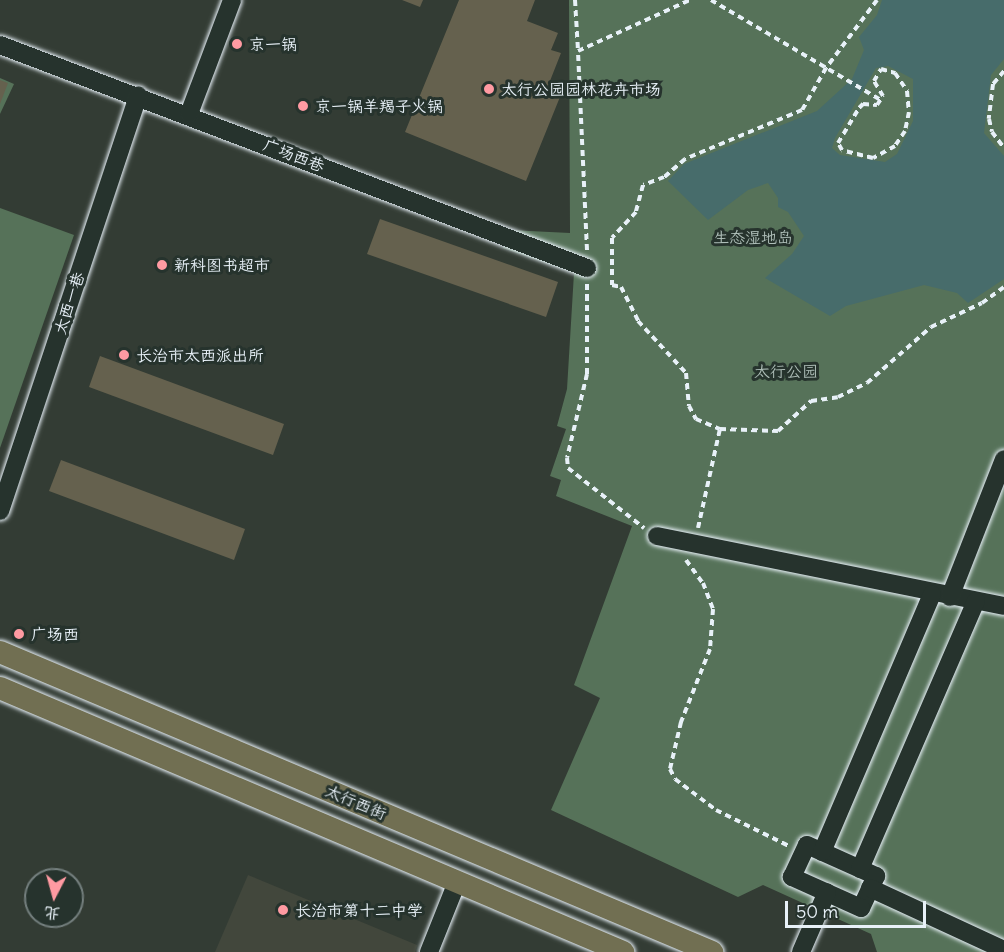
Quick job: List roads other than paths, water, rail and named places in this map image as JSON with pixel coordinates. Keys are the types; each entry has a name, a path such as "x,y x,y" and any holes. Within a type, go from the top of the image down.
{"main road":[{"name":"太行西街","path":"0,652 712,952"},
{"name":"太行西街","path":"0,688 623,952"}],"street":[{"path":"189,114 232,0"},
{"name":"广场西巷","path":"0,45 189,114 587,268"},
{"name":"太西一巷","path":"0,511 138,95"},
{"path":"822,852 1004,459"},
{"path":"657,536 689,550 1004,606"},
{"path":"860,869 976,601"},
{"path":"807,845 822,852 876,876 861,908 792,877 807,845"},
{"path":"429,952 457,882"},
{"path":"870,888 1004,950"},
{"path":"801,952 827,892"}],"water":[{"path":"882,0 1004,0 1004,59 991,75 984,133 1004,156 1004,279 968,303 957,293 924,285 846,306 830,316 765,278 792,254 804,236 788,212 778,207 778,198 768,183 748,190 708,220 668,181 684,164 817,111 852,79 864,50 859,37 877,15","holes":["888,66 913,79 913,121 897,154 885,162 840,155 832,148 835,138 876,68"]}],"place":[{"name":"京一锅","path":"237,44"},
{"name":"太行公园园林花卉市场","path":"489,89"},
{"name":"京一锅羊羯子火锅","path":"303,106"},
{"name":"新科图书超市","path":"162,265"},
{"name":"长治市太西派出所","path":"124,355"},
{"name":"广场西","path":"19,634"},
{"name":"长治市第十二中学","path":"283,910"}],"park label":[{"name":"生态湿地岛","path":"753,237"},
{"name":"太行公园","path":"786,371"}]}
